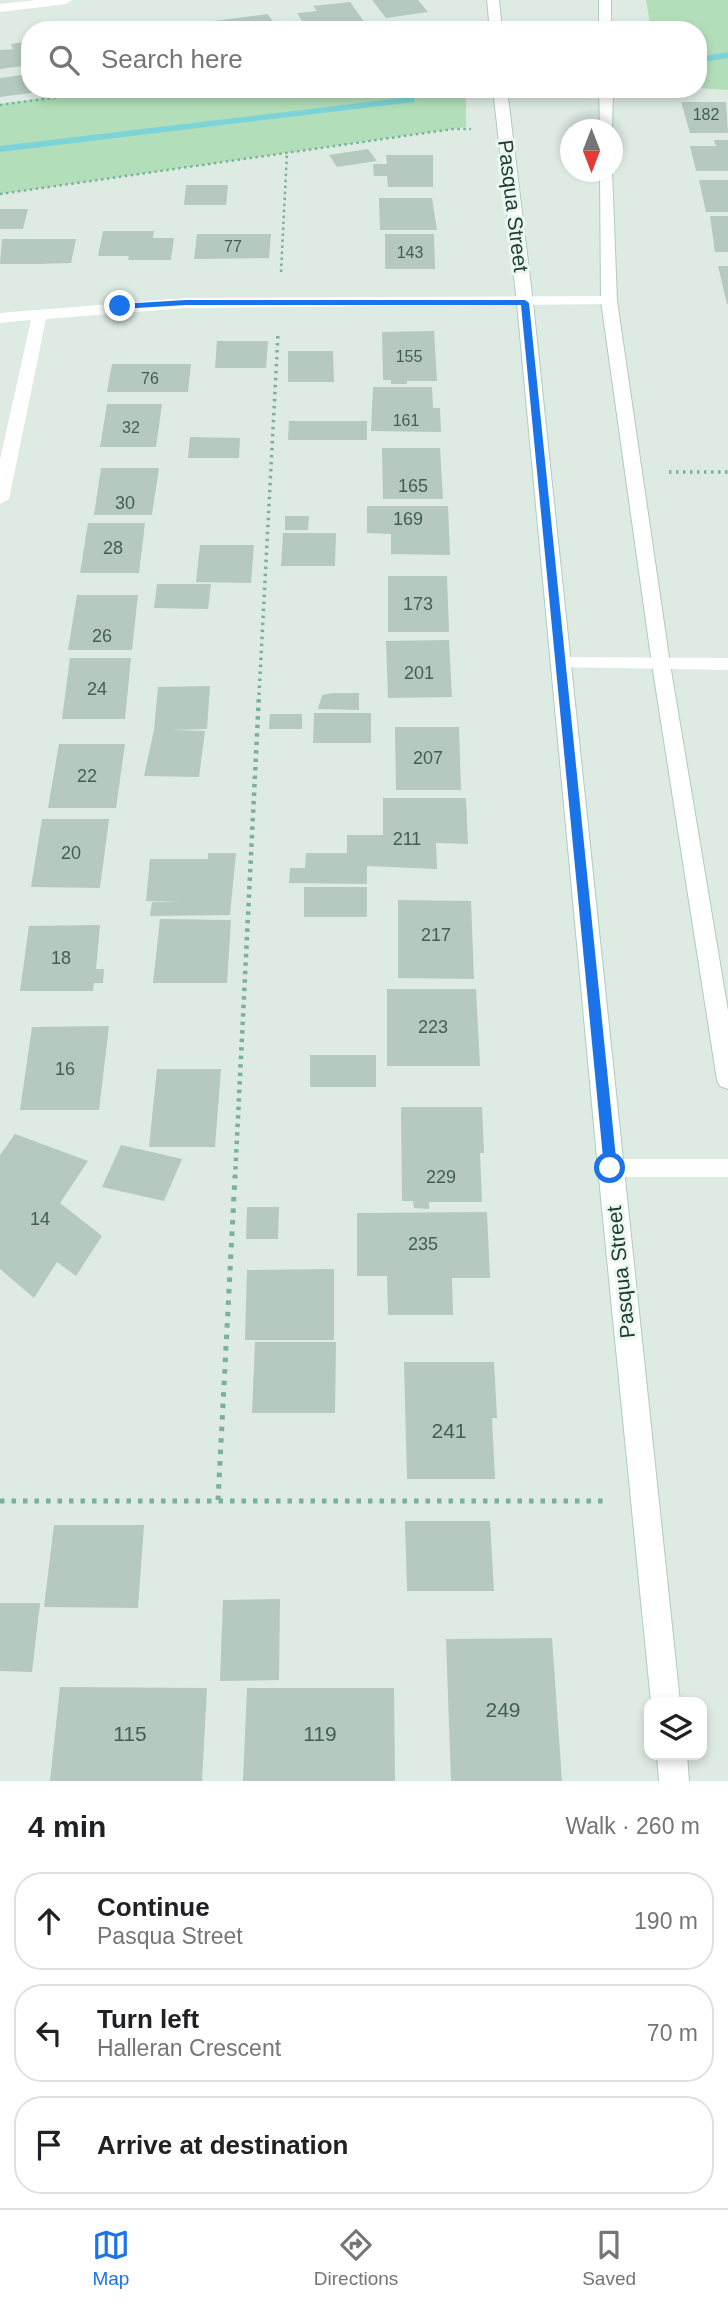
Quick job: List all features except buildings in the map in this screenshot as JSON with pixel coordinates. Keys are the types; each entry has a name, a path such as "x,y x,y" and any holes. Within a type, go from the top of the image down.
{"main road":[{"path":"0,8 66,0"},
{"path":"493,0 495,21"},
{"path":"605,21 606,0"},
{"name":"Pasqua Street","path":"501,98 525,303 610,1168 665,1697"},
{"path":"606,98 607,119"},
{"path":"607,182 610,301 661,664 728,1080"},
{"path":"0,318 186,303 610,301"},
{"path":"0,499 40,313"},
{"path":"562,663 728,664"},
{"path":"610,1168 728,1168"},
{"path":"672,1760 674,1781"}],"path":[{"path":"0,105 51,98"},
{"path":"0,194 453,129 504,129"},
{"path":"218,1500 287,153"},
{"path":"634,472 728,472"},
{"path":"0,1501 645,1501"}],"green space":[{"path":"646,0 728,0 728,90 707,89 707,21 650,21"},
{"path":"43,98 466,98 466,127 0,194 0,104"}],"waterway":[{"path":"707,58 728,55"},
{"path":"0,149 411,100"}],"route":[{"path":"120,306 186,303 525,303 610,1168"}]}
